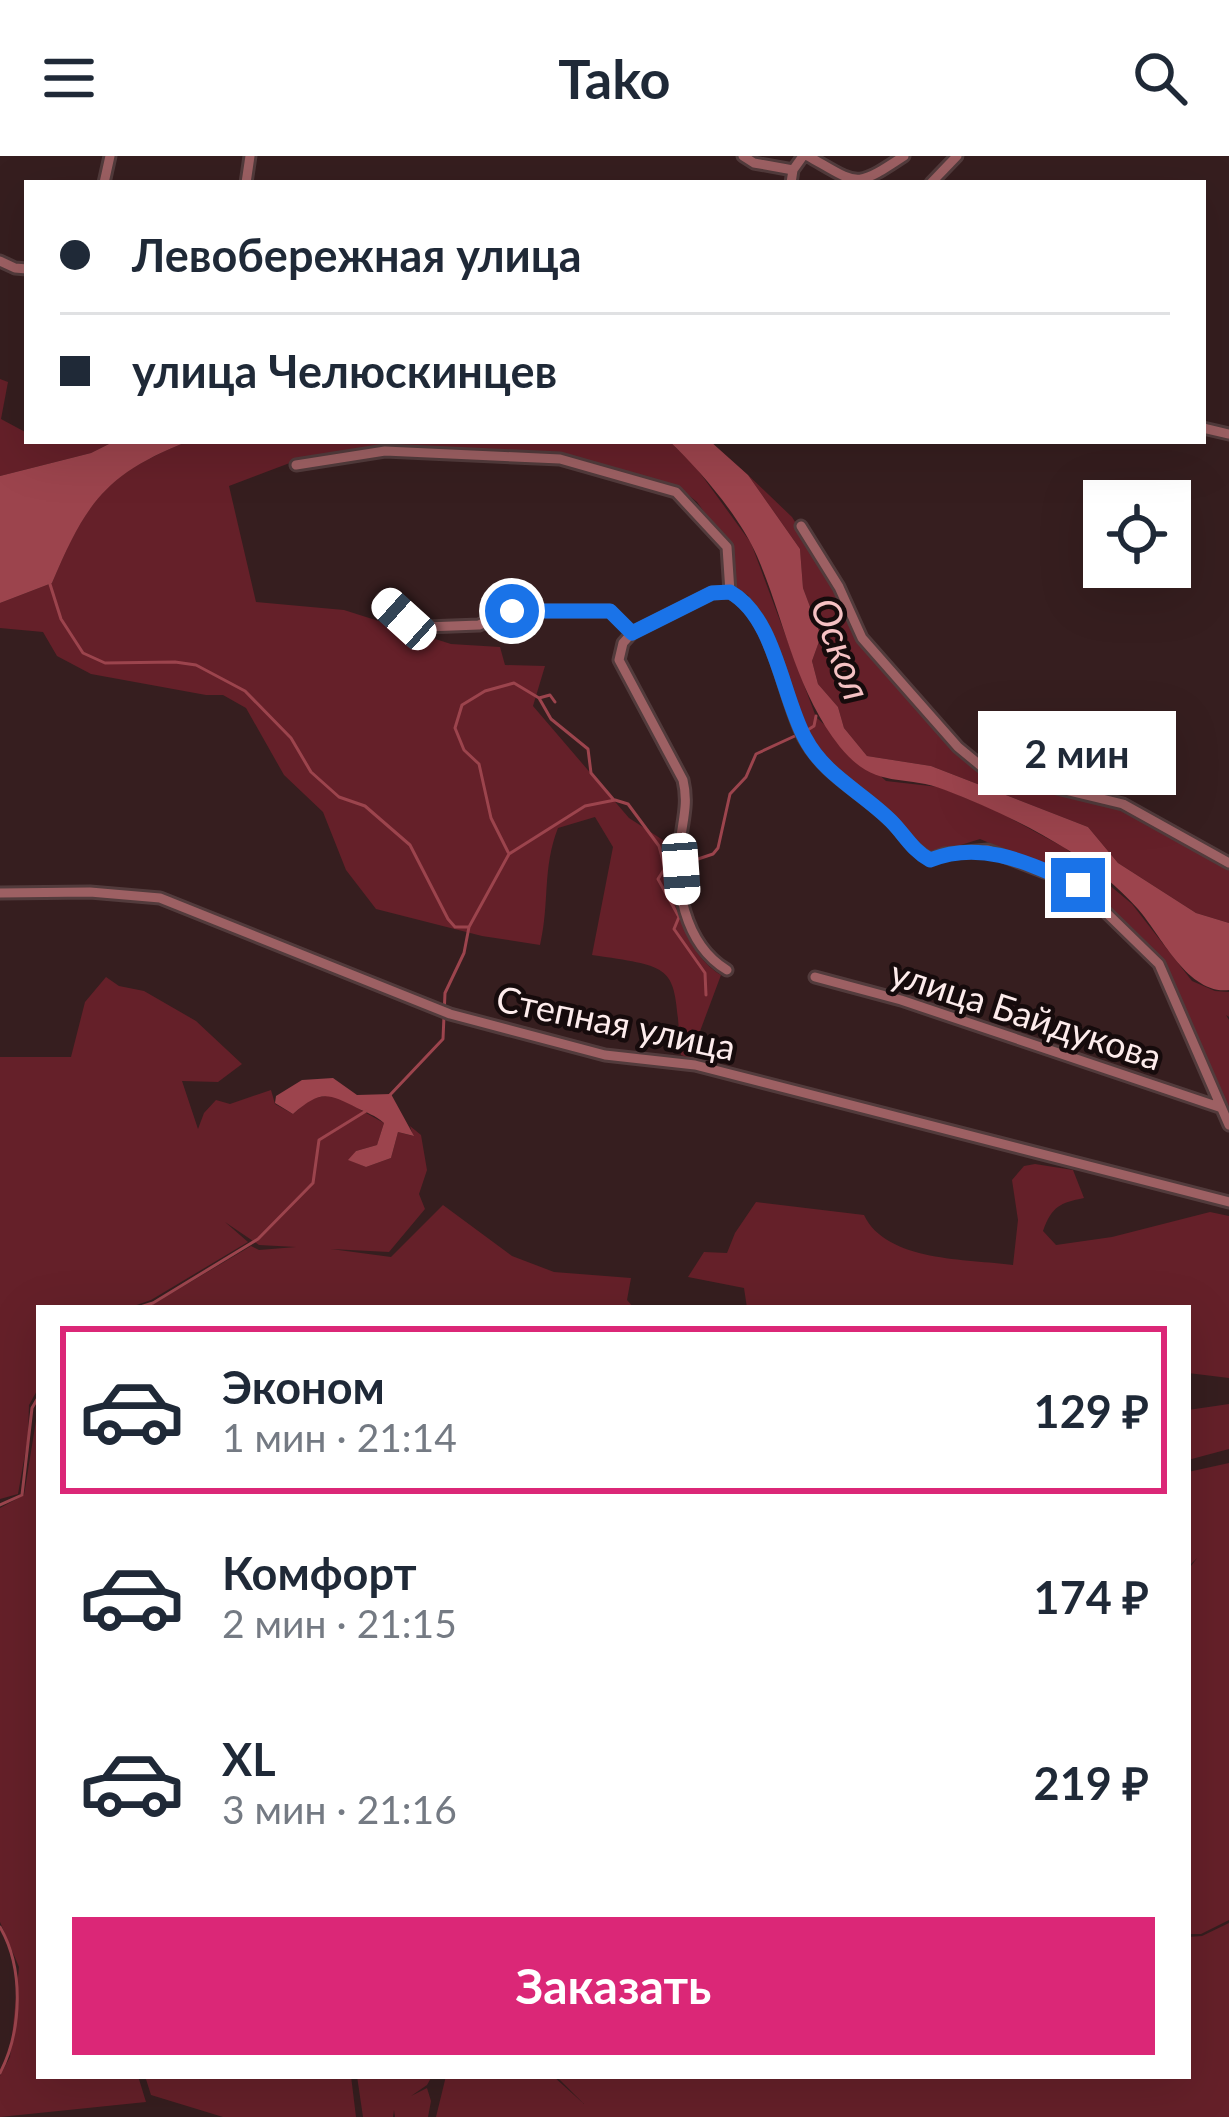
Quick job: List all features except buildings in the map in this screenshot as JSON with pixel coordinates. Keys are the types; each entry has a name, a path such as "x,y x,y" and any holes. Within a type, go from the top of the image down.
{"street":[{"path":"742,156 793,170"},
{"path":"791,180 806,156 850,180"},
{"path":"868,180 904,156"},
{"path":"934,180 957,156"},
{"path":"296,465 385,451 560,459 676,492 727,547 730,592"},
{"path":"801,526 839,587 862,638 958,747 988,771 1124,804 1229,863"},
{"path":"728,970 708,958 685,916 680,839 688,801 683,780 619,660 623,643 632,633 712,593 730,592 752,610 778,664 801,730 825,766 890,820 917,853 930,860 988,850 1078,885 1159,964 1229,1125"},
{"path":"382,598 404,619 426,627 479,625 512,611 610,611 632,633"},
{"name":"Степная улица","path":"0,893 90,892 160,898 450,1013 604,1054 695,1065 1229,1202"},
{"name":"улица Байдукова","path":"815,977 901,1000 1219,1107"}],"shaded area":[{"path":"0,379 8,382 1,419 24,431 24,444 109,444 91,453 0,476"},
{"path":"109,444 182,444 137,466 102,494 76,532 52,583 0,603 0,476"},
{"path":"182,444 672,444 695,466 751,543 816,717 886,781 939,787 997,811 1065,848 1132,904 1192,981 1229,992 1229,1115 1157,955 1072,878 980,839 935,853 920,850 808,740 781,659 748,595 732,588 729,547 697,502 677,486 562,456 383,448 295,461 229,486 256,602 344,610 451,644 500,647 505,665 545,666 533,706 629,818 672,846 677,900 687,934 707,964 721,975 690,1058 681,1055 676,1004 667,976 643,964 592,955 613,847 595,817 558,828 540,945 482,936 376,909 346,870 323,812 284,775 246,708 223,695 91,674 57,656 43,632 0,628 0,603 52,583 76,531 102,494 160,453"},
{"path":"672,444 713,444 748,475 800,549 803,588 821,636 812,661 818,684 867,756 931,766 1088,827 1118,863 1196,913 1229,923 1229,990 1214,989 1188,973 1131,901 1068,850 977,803 930,785 878,775 853,761 812,702 750,541"},
{"path":"748,475 792,517 835,586 861,642 955,750 987,773 1107,803 1229,870 1229,923 1196,913 1118,863 1088,827 931,766 867,756 818,684 812,661 821,636 803,588 800,549"},
{"path":"106,977 119,986 144,991 196,1021 242,1064 218,1082 182,1081 198,1129 216,1100 230,1104 271,1090 275,1104 293,1114 312,1098 334,1095 384,1123 377,1145 356,1151 349,1160 366,1167 391,1158 398,1132 413,1136 410,1126 421,1135 427,1170 419,1194 425,1209 389,1252 331,1249 391,1257 443,1205 512,1256 554,1272 631,1278 627,1300 631,1305 152,1305 251,1246 259,1250 296,1247 259,1245 225,1222 248,1242 151,1300 137,1305 36,1305 36,1392 29,1405 18,1494 0,1499 0,1057 71,1057 85,1002"},
{"path":"333,1078 357,1095 391,1094 414,1136 398,1132 391,1158 366,1167 348,1160 356,1151 377,1145 381,1120 331,1097 311,1101 293,1114 275,1103 276,1096 302,1080"},
{"path":"1024,1166 1073,1170 1084,1198 1063,1204 1050,1216 1043,1231 1056,1245 1112,1237 1210,1212 1229,1216 1229,1378 1191,1373 1191,1305 747,1305 744,1288 688,1277 704,1252 727,1253 756,1202 864,1215 890,1242 909,1250 1013,1265 1018,1220 1012,1180"},
{"path":"1229,1404 1229,1449 1191,1459 1191,1410"},
{"path":"36,1421 36,2079 139,2079 146,2102 0,2117 0,2076 10,2057 19,1967 0,1922 0,1508 24,1495"},
{"path":"1229,1463 1229,1920 1201,1934 1191,1934 1191,1566 1197,1558 1191,1564 1191,1471"},
{"path":"1229,1923 1229,2117 436,2117 445,2079 556,2079 584,2104 559,2079 1191,2079 1191,1937"},
{"path":"146,2079 351,2079 356,2117 223,2117 151,2095"},
{"path":"357,2079 430,2079 411,2096 427,2088 428,2117 395,2117 394,2110 393,2117 363,2117"}],"waterway":[{"path":"49,581 61,619 83,653 105,663 196,665 245,691 291,738 311,772 339,797 365,806 410,845 448,919 455,927 469,927"},
{"path":"508,852 491,818 479,764 464,750 455,728 462,705 485,691 514,683 539,698"},
{"path":"555,702 550,695 539,698 551,719 588,749 591,773 613,799"},
{"path":"806,731 814,726 816,716"},
{"path":"683,864 718,848 730,794 746,777 756,754 797,735"},
{"path":"389,1096 443,1039 445,993 464,953 469,927 509,854 585,806 615,800 628,804 659,846 665,868"},
{"path":"674,866 665,868 658,879 679,917 674,929 705,973 706,995"},
{"path":"147,1305 258,1239 313,1183 319,1140 366,1111"},
{"path":"0,1505 22,1495 36,1401"},
{"path":"0,1927 13,1961 17,2000 13,2038 0,2073"}],"route":[{"path":"512,611 610,611 632,633 712,593 730,592 752,610 807,743 825,766 890,820 917,853 930,860 988,850 1078,885"}],"water label":[{"name":"Оскол","path":"841,649"}]}
